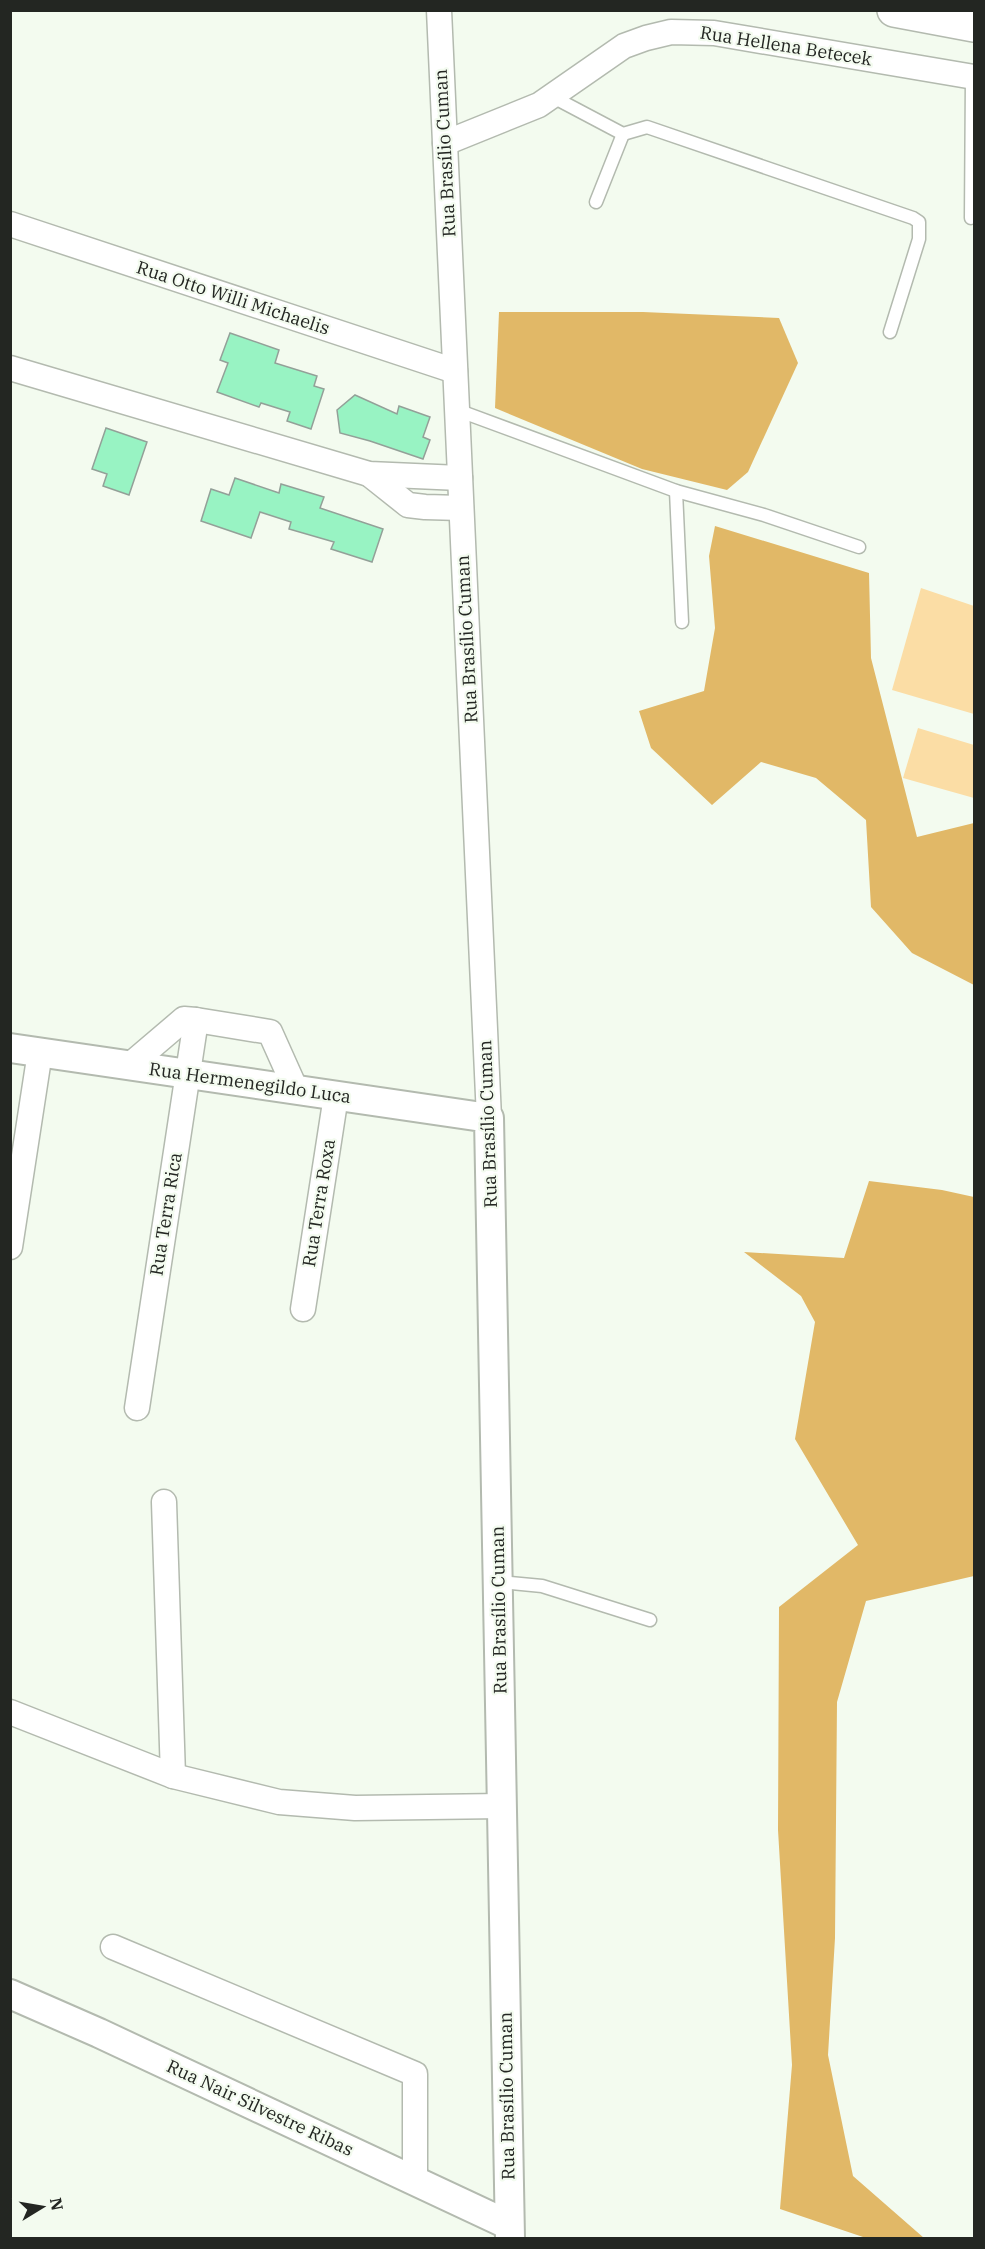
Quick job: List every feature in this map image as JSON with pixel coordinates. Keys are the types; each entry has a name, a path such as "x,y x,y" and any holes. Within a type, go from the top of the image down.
{"highway":[{"path":"894,10 975,25"}],"street":[{"name":"Rua Brasílio Cuman","path":"439,10 489,1118 509,2232"},
{"name":"Rua Hellena Betecek","path":"445,143 539,105 624,46 671,32 714,33 973,76"},
{"name":"Rua Otto Willi Michaelis","path":"10,224 455,371"},
{"path":"10,368 369,474 460,478"},
{"path":"369,474 408,505 461,508"},
{"path":"130,1065 184,1019 196,1020 270,1032 296,1090"},
{"name":"Rua Terra Rica","path":"137,1408 196,1020"},
{"name":"Rua Hermenegildo Luca","path":"10,1048 489,1118"},
{"path":"10,1247 40,1052"},
{"name":"Rua Terra Roxa","path":"303,1310 336,1096"},
{"path":"164,1502 173,1776"},
{"path":"10,1712 173,1776 279,1802 355,1808 502,1806"},
{"path":"113,1947 416,2074 415,2181"},
{"name":"Rua Nair Silvestre Ribas","path":"10,1994 415,2181 509,2232"}],"lane":[{"path":"971,218 973,76"},
{"path":"553,97 623,134 647,126 913,218 918,222 919,238 890,332"},
{"path":"596,202 623,134"},
{"path":"457,410 676,491 764,515 859,547"},
{"path":"676,491 682,622"},
{"path":"499,1582 542,1586 650,1620"}],"shaded area":[{"path":"499,312 643,312 779,318 798,363 748,472 727,490 642,469 495,408"},
{"path":"715,526 869,573 871,658 917,837 974,823 974,985 912,953 871,907 866,820 816,778 761,762 712,805 651,748 639,711 704,691 715,628 709,556"},
{"path":"921,588 974,606 974,714 892,690"},
{"path":"918,728 974,745 974,798 903,778"},
{"path":"869,1181 942,1190 974,1197 974,1576 866,1601 837,1702 835,1938 828,2055 853,2176 924,2238 866,2238 780,2209 792,2065 778,1830 779,1607 858,1545 795,1439 815,1322 801,1296 744,1252 844,1258"}],"building":[{"path":"230,333 279,350 275,363 317,376 314,386 324,389 311,429 287,421 290,412 261,403 259,407 217,392 228,363 220,360"},
{"path":"355,395 397,414 399,406 430,417 423,437 430,440 423,459 340,433 337,410"},
{"path":"106,428 147,442 129,495 103,486 107,474 92,469"},
{"path":"235,478 279,493 281,484 324,497 320,508 383,529 372,562 331,549 334,542 289,529 291,522 260,512 251,538 201,521 211,489 229,495"}]}
